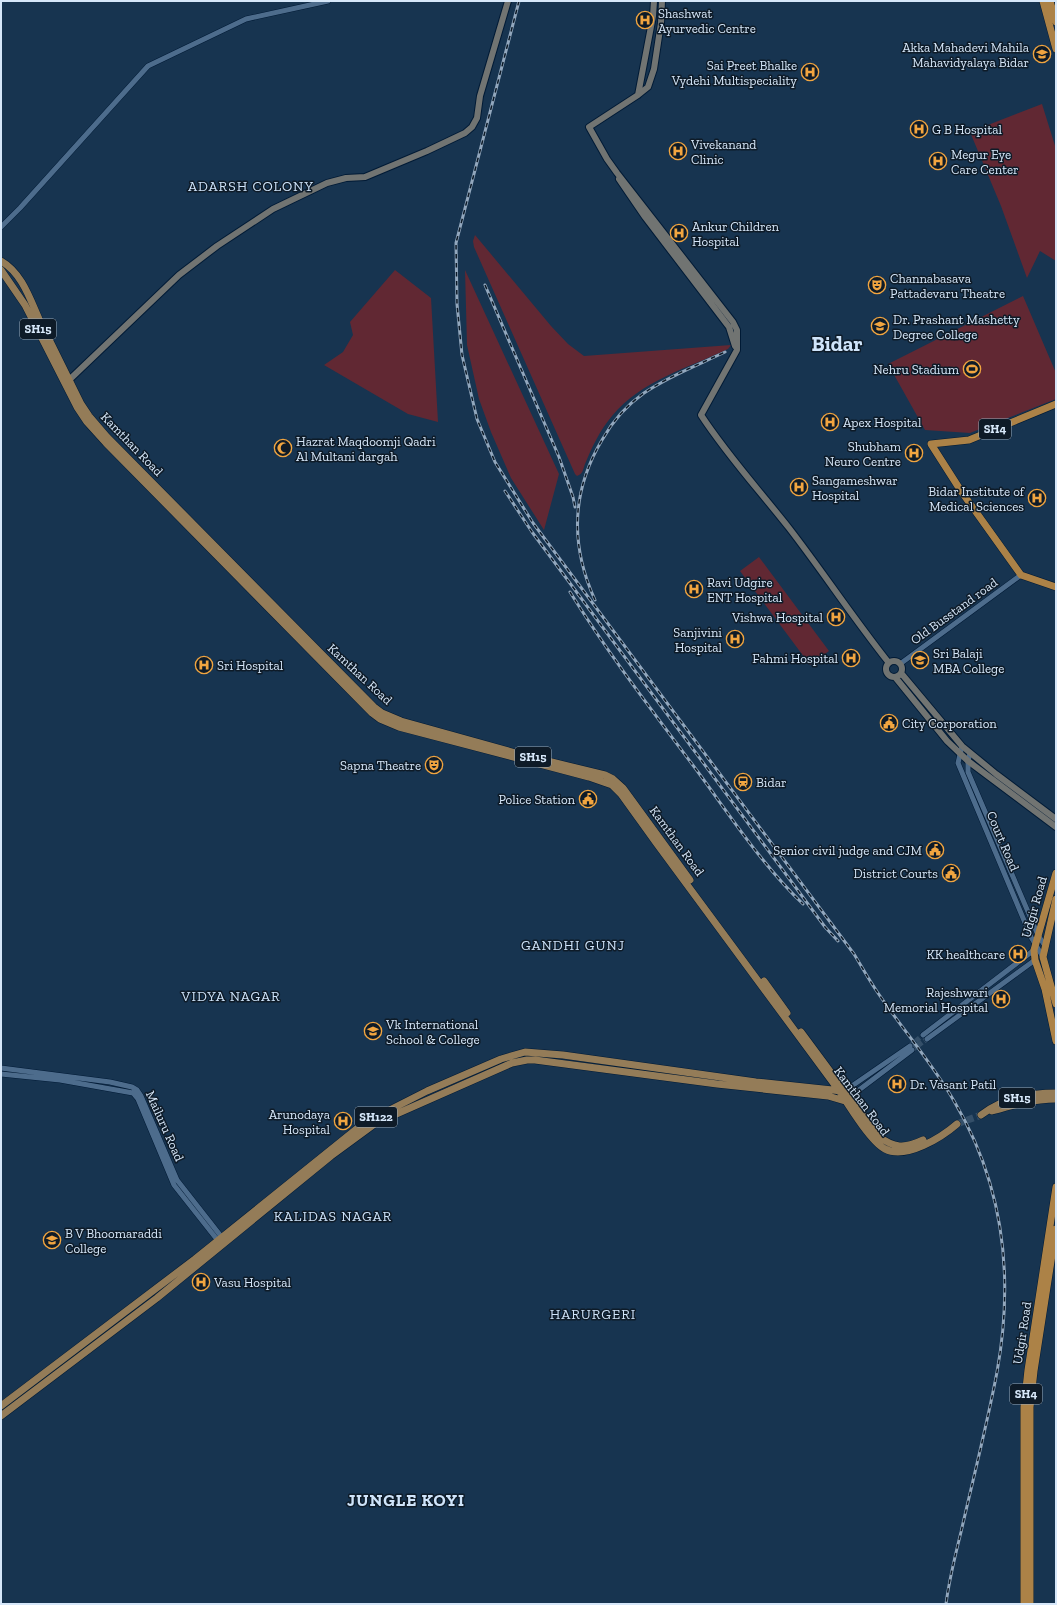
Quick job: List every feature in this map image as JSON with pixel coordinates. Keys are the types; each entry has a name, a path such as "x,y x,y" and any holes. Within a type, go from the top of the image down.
{"highway":[{"path":"1043,1 1056,49"},
{"path":"1050,1 1056,22"},
{"name":"SH4","path":"1021,575 960,491 931,444 969,440 1056,404"},
{"path":"1021,575 1056,587"},
{"name":"Udgir Road","path":"1056,873 1035,947 1035,960 1045,990 1056,1041"},
{"name":"Udgir Road","path":"1056,899 1044,956 1056,1004"},
{"name":"Udgir Road","path":"1024,1604 1024,1407 1028,1370 1056,1187"},
{"name":"Udgir Road","path":"1030,1604 1030,1407 1034,1371 1056,1229"}],"main road":[{"path":"68,381 179,275 217,246 272,209 327,183 346,178 365,177 427,151 472,127 477,118 480,96 508,1"},
{"path":"638,95 653,16 654,1"},
{"path":"662,1 661,23 654,69 648,87 589,127 607,159 617,173 620,182 729,327 736,350 701,415 714,434 788,527 862,629 889,663"},
{"name":"Kamthan Road","path":"1,261 18,277 31,300 68,381"},
{"name":"Kamthan Road","path":"1,270 26,305 89,416 148,481 374,707 382,713 439,735 499,751 605,775 613,779 623,788 797,1027 843,1094 875,1132 880,1141 885,1149 902,1152 914,1149 946,1134 958,1124 916,1143 903,1146 888,1144 880,1141"},
{"path":"1056,819 996,774 962,746 901,673 902,668 900,664 895,661 889,663 886,668 887,674 895,677 947,741 960,754 1056,827"},
{"path":"895,677 901,673"},
{"name":"SH122","path":"1,1406 222,1242 364,1123 427,1091 502,1059 521,1053 563,1055 843,1094"},
{"path":"1,1416 157,1298 222,1242 331,1156 376,1123 463,1084 519,1062 535,1060 717,1084 828,1096 843,1094"},
{"name":"SH15","path":"1056,1093 1035,1094 1012,1100 992,1106 981,1115 1040,1099 1056,1099"}],"street":[{"path":"1,227 20,208 148,66 246,19 328,1"},
{"name":"Old Busstand road","path":"900,664 1021,575"},
{"name":"Court Road","path":"962,746 958,763 1035,947 1044,956"},
{"path":"970,753 968,772 1038,935 1045,946"},
{"path":"988,835 995,833"},
{"path":"1035,947 925,1037 1035,960"},
{"path":"843,1094 911,1048"},
{"name":"Mailuru Road","path":"1,1068 92,1078 130,1086 137,1090 156,1129 177,1180 222,1242"},
{"path":"1,1074 68,1082 133,1094 138,1099 174,1184 222,1242"}],"shaded area":[{"path":"1042,104 1056,149 1056,261 1040,251 1027,278 1001,206 970,132"},
{"path":"475,235 551,326 568,344 584,356 731,345 728,349 651,384 624,404 612,416 600,433 582,471 577,476 474,247 473,241"},
{"path":"395,270 431,298 438,422 408,414 324,365 343,352 353,335 350,322"},
{"path":"465,270 559,474 544,530 511,478 491,432 479,399 467,345"},
{"name":"Nehru Stadium","path":"1023,296 1056,373 1056,399 970,433 925,430 888,364"},
{"path":"759,557 829,651 810,665 740,571"}],"tunnel":[{"path":"910,1046 923,1035"},
{"path":"912,1050 927,1039"},
{"path":"957,1124 981,1115"}],"railway":[{"path":"519,1 456,243 457,304 462,355 477,419 495,462 533,523 854,954 878,993 945,1087 971,1133 984,1166 994,1199 1001,1233 1004,1267 1002,1337 993,1392 952,1568 946,1604"},
{"path":"485,285 559,457 575,507"},
{"path":"595,600 581,559 578,539 578,519 584,479 602,440 620,414 644,393 673,376 725,352"},
{"path":"505,491 532,532 825,927 838,941"},
{"path":"570,592 648,706 748,841 774,874 803,904"}],"place":[{"name":"Shashwat Ayurvedic Centre","path":"645,20"},
{"name":"Akka Mahadevi Mahila Mahavidyalaya Bidar","path":"1042,54"},
{"name":"Sai Preet Bhalke Vydehi Multispeciality","path":"810,72"},
{"name":"G B Hospital","path":"919,129"},
{"name":"Vivekanand Clinic","path":"678,151"},
{"name":"Megur Eye Care Center","path":"938,161"},
{"name":"Ankur Children Hospital","path":"679,233"},
{"name":"Channabasava Pattadevaru Theatre","path":"877,285"},
{"name":"Dr. Prashant Mashetty Degree College","path":"880,326"},
{"name":"Nehru Stadium","path":"972,369"},
{"name":"Apex Hospital","path":"830,422"},
{"name":"Hazrat Maqdoomji Qadri Al Multani dargah","path":"283,448"},
{"name":"Shubham Neuro Centre","path":"914,453"},
{"name":"Sangameshwar Hospital","path":"799,487"},
{"name":"Bidar Institute of Medical Sciences","path":"1037,498"},
{"name":"Ravi Udgire ENT Hospital","path":"694,589"},
{"name":"Vishwa Hospital","path":"836,617"},
{"name":"Sanjivini Hospital","path":"735,639"},
{"name":"Fahmi Hospital","path":"851,658"},
{"name":"Sri Balaji MBA College","path":"920,660"},
{"name":"Sri Hospital","path":"204,665"},
{"name":"City Corporation","path":"889,723"},
{"name":"Sapna Theatre","path":"434,765"},
{"name":"Bidar","path":"743,782"},
{"name":"Police Station","path":"588,799"},
{"name":"Senior civil judge and CJM","path":"935,850"},
{"name":"District Courts","path":"951,873"},
{"name":"KK healthcare","path":"1018,954"},
{"name":"Rajeshwari Memorial Hospital","path":"1001,999"},
{"name":"Vk International School & College","path":"373,1031"},
{"name":"Dr. Vasant Patil","path":"897,1084"},
{"name":"Arunodaya Hospital","path":"343,1121"},
{"name":"B V Bhoomaraddi College","path":"52,1240"},
{"name":"Vasu Hospital","path":"201,1282"}],"district":[{"name":"ADARSH COLONY","path":"251,186"},
{"name":"Bidar","path":"837,343"},
{"name":"GANDHI GUNJ","path":"573,945"},
{"name":"VIDYA NAGAR","path":"231,996"},
{"name":"KALIDAS NAGAR","path":"333,1216"},
{"name":"HARURGERI","path":"593,1314"},
{"name":"JUNGLE KOYI","path":"406,1500"}]}
